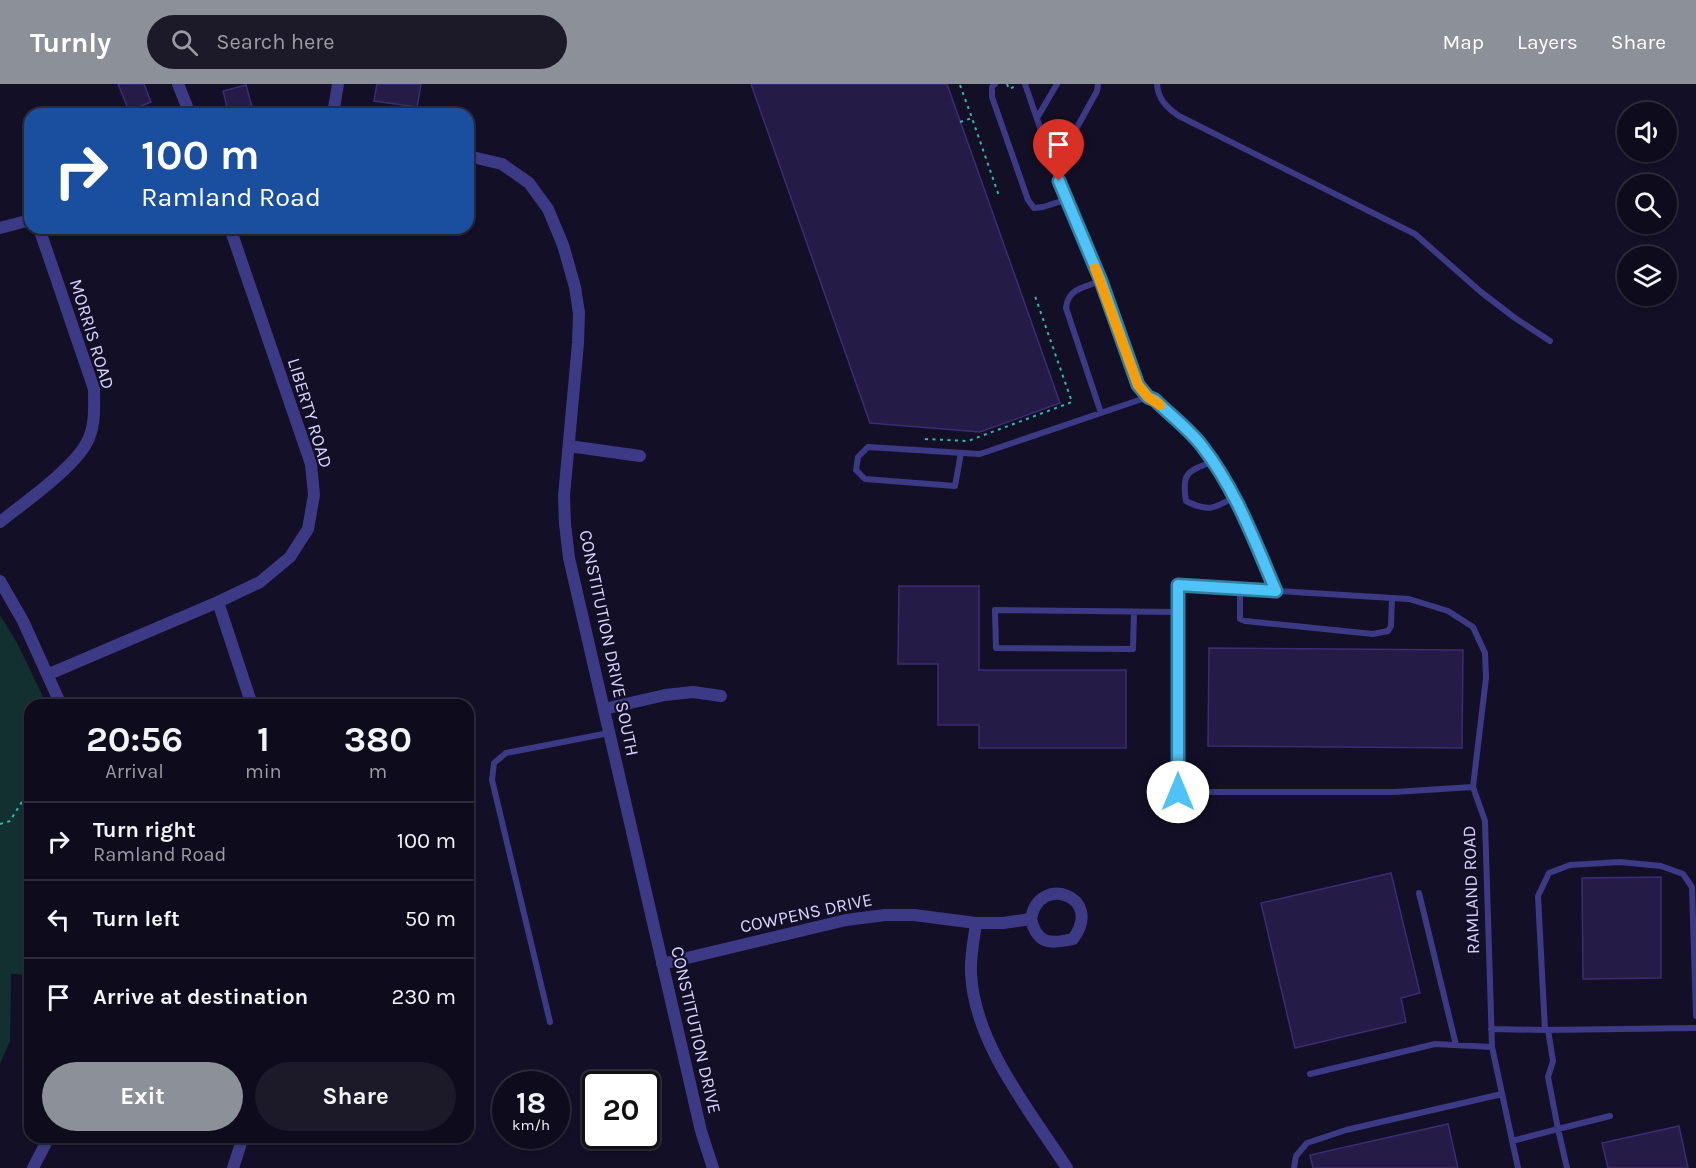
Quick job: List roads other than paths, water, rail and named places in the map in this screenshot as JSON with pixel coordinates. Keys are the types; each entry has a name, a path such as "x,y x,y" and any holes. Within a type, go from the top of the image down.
{"street":[{"path":"178,84 187,108"},
{"path":"334,108 338,84"},
{"name":"CONSTITUTION DRIVE SOUTH","path":"474,157 502,164 529,183 548,209 563,245 575,287 579,313 578,343 564,496 565,524 570,558 647,900"},
{"path":"0,228 24,222"},
{"name":"MORRIS ROAD","path":"0,522 65,469 87,444 95,417 94,389 41,234"},
{"name":"LIBERTY ROAD","path":"49,674 260,582 290,557 308,529 314,495 311,464 232,234"},
{"path":"569,446 640,456"},
{"path":"0,581 23,621 59,699"},
{"path":"218,602 250,699"},
{"path":"604,709 665,695 693,692 721,696"},
{"path":"1057,893 1071,897 1081,908 1083,916 1082,924 1073,939 1053,943 1038,935 1033,929 1031,919 1032,909 1043,896 1057,893"},
{"name":"CONSTITUTION DRIVE","path":"647,900 701,1131 713,1168"},
{"name":"COWPENS DRIVE","path":"662,963 846,920 885,915 914,915 1002,923 1031,919"},
{"path":"976,922 970,972 982,1024 990,1044 1014,1086 1067,1168"},
{"path":"33,1168 46,1143"},
{"path":"233,1168 241,1143"}],"lane":[{"path":"994,84 992,97 1028,200 1034,208 1065,200"},
{"path":"1023,84 1065,200 1101,281 1138,385 1201,445 1236,496 1276,591"},
{"path":"1036,118 1057,84"},
{"path":"1052,162 1063,153 1097,90 1098,84"},
{"path":"1157,84 1157,92 1168,108 1179,116 1415,234 1481,292 1550,341"},
{"path":"1101,281 1074,291 1067,298 1066,308 1101,413"},
{"path":"960,453 955,486 865,479 856,470 858,458 868,447 980,454 1148,397"},
{"path":"1212,462 1191,470 1183,484 1186,501 1201,508 1215,508 1236,496"},
{"name":"RAMLAND ROAD","path":"1178,612 1178,585 1240,588 1409,599 1448,611 1473,627 1485,652 1486,678 1473,787 1485,821 1492,1047 1518,1168"},
{"path":"1240,588 1240,619 1245,621 1373,634 1388,632 1391,626 1392,598"},
{"path":"1134,612 1133,649 996,648 995,610 1178,612 1178,792 1394,792 1473,787"},
{"path":"550,1022 492,780 494,763 506,753 610,733"},
{"path":"1567,1168 1548,1077 1553,1061 1547,1030 1538,896 1549,873 1570,865 1620,862 1661,866 1683,874 1692,887 1696,1016"},
{"path":"1419,893 1456,1045"},
{"path":"1491,1029 1696,1028"},
{"path":"1310,1074 1435,1044 1492,1047"},
{"path":"1294,1168 1296,1156 1306,1143 1346,1130 1502,1094"},
{"path":"1512,1141 1610,1116"}]}
